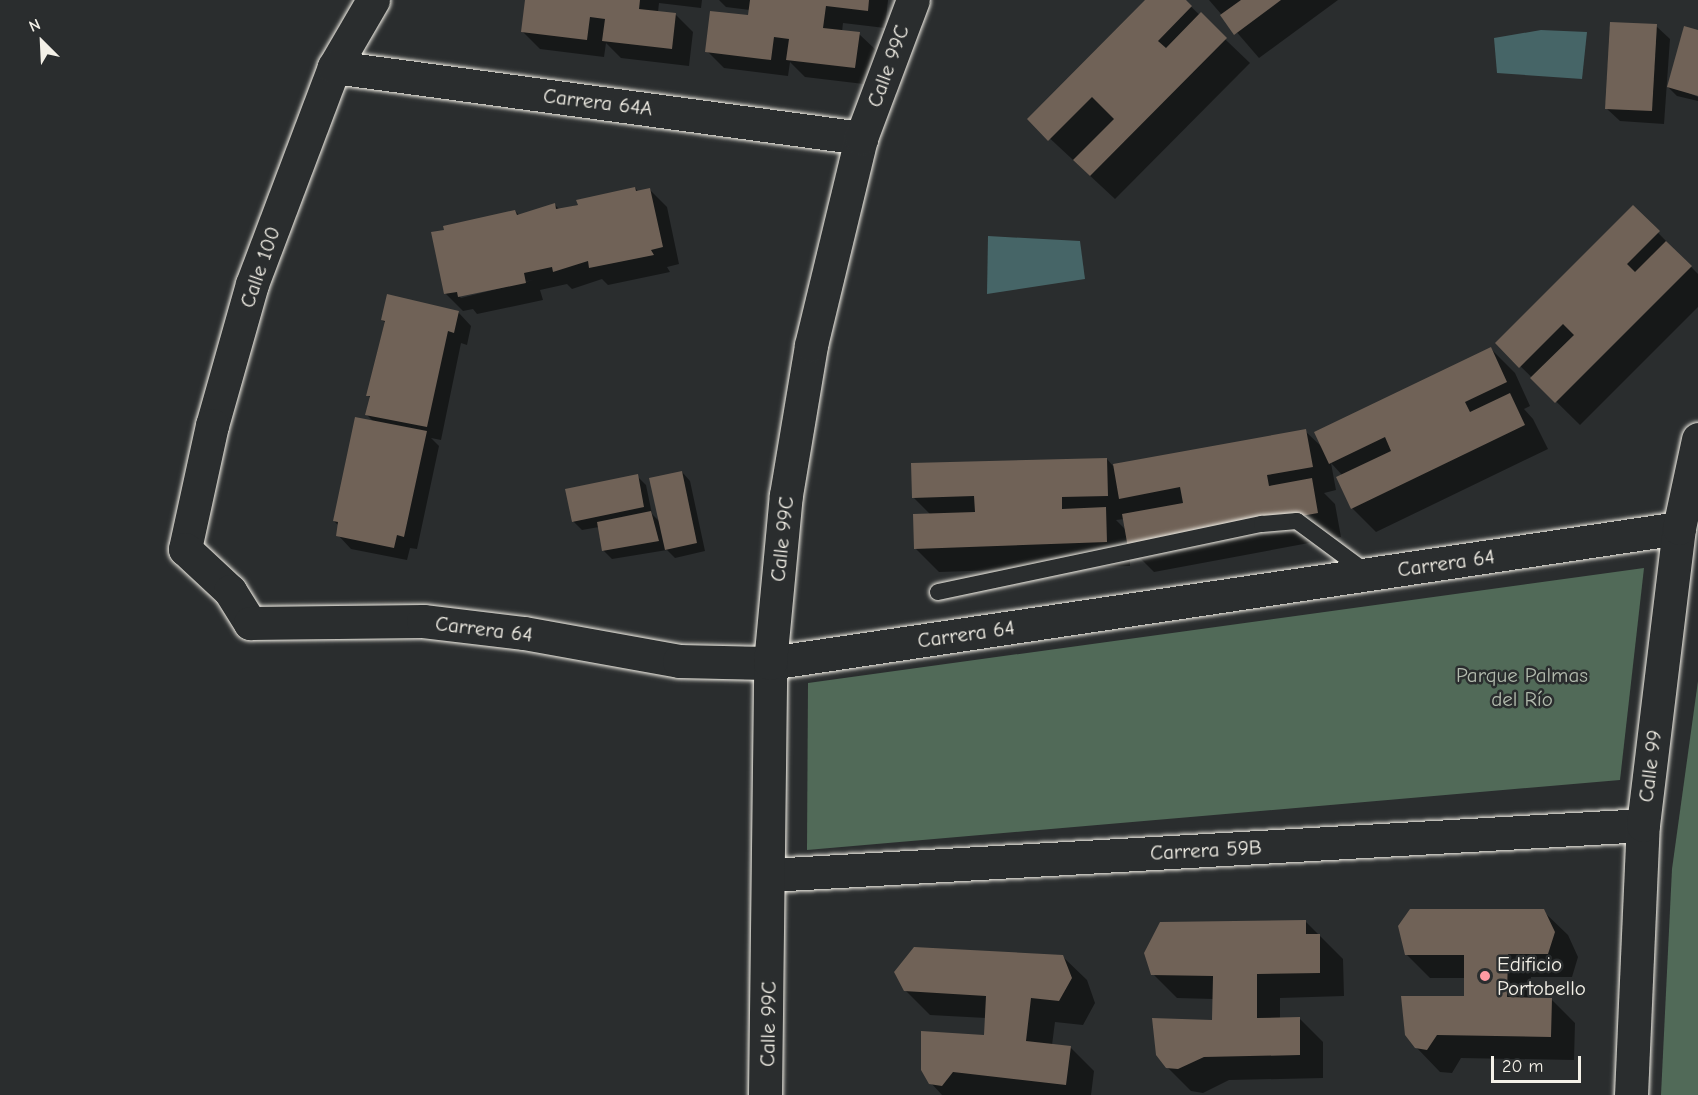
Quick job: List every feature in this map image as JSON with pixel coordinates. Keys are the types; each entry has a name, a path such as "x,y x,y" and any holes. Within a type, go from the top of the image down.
{"street":[{"name":"Calle 100","path":"250,622 230,591 185,549 212,425 252,284 334,67 373,0"},
{"name":"Calle 99C","path":"765,1095 770,663 786,495 811,345 861,138 913,0"},
{"name":"Carrera 64A","path":"334,67 861,138"},
{"name":"Calle 99","path":"1631,1095 1643,825 1679,528 1698,439"},
{"name":"Carrera 64","path":"250,622 423,621 524,633 679,661 770,663 1679,528"},
{"name":"Carrera 59B","path":"769,875 1643,825"}],"lane":[{"path":"938,592 1262,524 1297,521 1368,574"}],"green space":[{"name":"Parque Palmas del Río","path":"1644,568 1620,780 807,850 808,683"},
{"path":"1698,681 1698,1095 1661,1095 1672,869"}],"water":[{"path":"1541,30 1587,32 1582,79 1497,73 1494,38"},
{"path":"988,236 1080,241 1085,279 987,294"}],"building":[{"path":"525,0 640,0 639,9 676,13 672,49 602,41 605,19 590,17 587,40 521,32"},
{"path":"750,0 869,0 868,11 826,6 823,28 860,32 855,68 786,60 789,39 774,37 771,60 705,52 710,11 748,15"},
{"path":"1145,0 1186,0 1192,6 1158,41 1166,48 1201,12 1227,38 1090,176 1073,160 1114,119 1092,97 1048,141 1027,119"},
{"path":"1241,0 1281,0 1234,35 1220,15"},
{"path":"1610,22 1657,24 1652,111 1605,109"},
{"path":"1684,26 1698,30 1698,96 1667,87"},
{"path":"635,187 636,191 650,188 663,247 651,250 654,255 589,268 588,261 553,272 552,267 524,273 526,283 458,297 457,292 444,294 431,232 444,230 443,226 515,210 517,215 555,203 556,209 578,205 576,200"},
{"path":"1633,205 1660,231 1627,264 1635,272 1666,241 1692,266 1555,403 1530,378 1574,335 1563,324 1519,368 1495,343"},
{"path":"387,294 459,311 454,333 448,331 427,427 365,415 370,396 366,396 385,321 381,320"},
{"path":"1491,347 1507,382 1465,402 1470,412 1510,393 1525,425 1351,509 1336,477 1391,451 1385,437 1329,464 1314,432"},
{"path":"355,417 427,431 404,537 397,535 394,548 336,536 338,522 333,521"},
{"path":"1306,429 1313,467 1267,475 1269,486 1312,478 1318,513 1128,548 1122,514 1183,503 1180,487 1119,499 1113,464"},
{"path":"1107,458 1108,496 1062,497 1062,509 1106,507 1107,542 914,549 913,514 975,512 974,496 912,498 911,463"},
{"path":"682,471 697,543 665,550 649,478"},
{"path":"638,474 644,507 572,522 565,489"},
{"path":"651,511 659,541 602,551 597,522"},
{"name":"Edificio Portobello","path":"1410,909 1544,909 1555,932 1548,954 1508,954 1507,997 1552,998 1551,1037 1437,1035 1427,1050 1415,1048 1405,1035 1401,996 1464,996 1464,955 1405,955 1398,926"},
{"path":"1306,920 1306,934 1320,934 1320,973 1257,974 1257,1018 1300,1017 1300,1055 1204,1057 1178,1069 1166,1068 1156,1055 1152,1018 1212,1020 1213,976 1151,975 1144,953 1160,922"},
{"path":"914,947 1063,955 1072,978 1059,1001 1031,998 1026,1041 1071,1046 1066,1085 953,1072 942,1086 929,1084 921,1070 921,1031 984,1035 986,996 904,991 894,972"}],"place":[{"name":"Edificio Portobello","path":"1485,976"}]}
